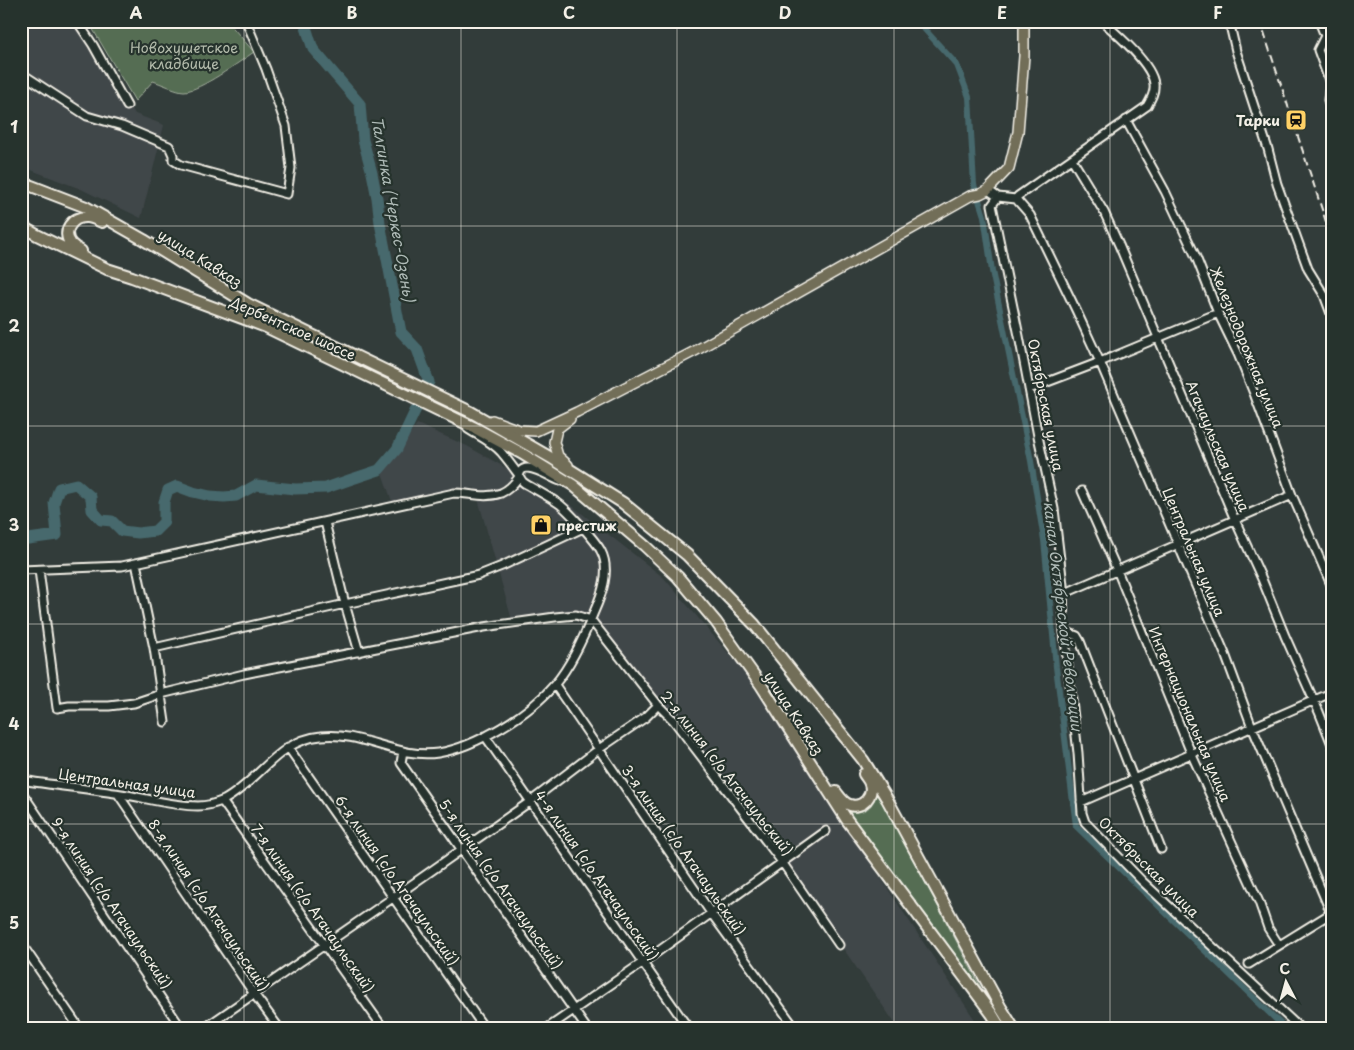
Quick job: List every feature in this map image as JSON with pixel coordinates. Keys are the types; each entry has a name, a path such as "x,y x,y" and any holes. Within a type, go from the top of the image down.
{"highway":[{"name":"улица Кавказ","path":"21,182 86,207 248,304 471,412 553,459 623,503 687,556 755,624 828,715"},
{"path":"132,277 76,248 70,243 68,238 69,226 81,217 87,217 144,240"},
{"name":"Дербентское шоссе","path":"21,226 106,269 266,328 447,414 521,454"},
{"name":"улица Кавказ","path":"521,454 573,485 646,546 678,577 722,630 761,685 847,820 992,1014 1001,1029"},
{"path":"791,733 843,802 857,806 864,803 869,798 870,784 828,715"},
{"path":"828,715 863,760 887,799 1014,1029"}],"main road":[{"path":"471,412 519,430 536,431 577,412 703,346 970,196 984,192 1009,168 1018,132 1024,56 1024,21"},
{"path":"577,412 558,429 554,442 558,456 580,476"}],"street":[{"path":"77,21 94,45 127,106"},
{"path":"21,73 87,116 122,126 169,146 173,160 181,165 286,194 291,168 286,126 266,69 246,21"},
{"path":"984,192 998,198 1016,199 1147,106 1154,90 1152,75 1139,56 1102,21"},
{"path":"1229,21 1236,51 1268,149 1277,184 1308,268 1324,295 1333,319"},
{"path":"1319,21 1325,36 1333,42"},
{"path":"1325,36 1318,50 1330,83 1328,100 1332,116"},
{"name":"Железнодорожная улица","path":"1126,120 1165,191 1188,240 1238,354 1292,495 1333,589"},
{"name":"Агачаульская улица","path":"1072,159 1104,212 1119,245 1333,747"},
{"name":"Октябрьская улица","path":"998,198 992,205 1054,509 1063,594 1064,631 1078,753 1082,813 1086,822 1142,881 1301,1029"},
{"name":"Центральная улица","path":"1016,199 1030,215 1100,362 1225,654 1252,728 1332,913 1333,922"},
{"path":"1029,389 1100,362 1218,312"},
{"name":"Центральная улица","path":"21,780 179,805 201,806 222,801 236,792 288,747 301,740 341,735 417,754 438,753 462,746 485,736 533,706 554,684 571,661 591,620 605,580 605,564 601,550 561,505 523,482 494,445 447,414"},
{"path":"21,570 113,567 454,493 483,496 501,493 510,488 525,468 573,485"},
{"name":"Интернациональная улица","path":"1082,491 1117,570 1192,753 1259,902 1268,928 1279,945"},
{"path":"1063,594 1292,495"},
{"path":"325,522 359,652"},
{"path":"154,648 479,575 582,528"},
{"path":"136,563 154,648 165,722"},
{"path":"39,570 57,708 126,704 244,674 484,627 555,616 576,615 591,620"},
{"name":"2-я линия (с/о Агачаульский)","path":"591,620 658,705 674,721 782,862 839,946"},
{"path":"1064,631 1077,636 1080,641 1161,849"},
{"name":"3-я линия (с/о Агачаульский)","path":"554,684 711,913 796,1029"},
{"path":"1081,802 1333,692"},
{"path":"203,1029 530,801 599,749 646,717 658,705"},
{"name":"4-я линия (с/о Агачаульский)","path":"485,736 689,1029"},
{"name":"6-я линия (с/о Агачаульский)","path":"288,747 485,1029"},
{"name":"5-я линия (с/о Агачаульский)","path":"403,751 401,763 587,1029"},
{"name":"9-я линия (с/о Агачаульский)","path":"21,791 182,1029"},
{"name":"8-я линия (с/о Агачаульский)","path":"118,794 254,994 280,1029"},
{"name":"7-я линия (с/о Агачаульский)","path":"222,801 384,1029"},
{"path":"546,1029 642,963 826,831"},
{"path":"1249,964 1332,913"},
{"path":"21,944 80,1029"}],"shaded area":[{"path":"21,21 80,21 135,114 164,125 141,218 81,189 21,166"},
{"path":"417,424 467,446 571,505 664,578 740,667 981,1029 899,1029 759,827 588,613 549,615 512,620 475,488 393,504 380,467 397,453"}],"green space":[{"name":"Новохушетское кладбище","path":"88,21 227,21 254,52 219,75 191,90 181,91 153,81 135,101"},
{"path":"876,790 986,997 846,811 858,812 867,809 871,806"}],"waterway":[{"name":"Талгинка (Черкес-Озень)","path":"304,21 313,49 360,104 363,140 377,198 401,332 417,349 429,382"},
{"name":"канал Октябрьской Революции","path":"917,21 957,65 969,97 974,185 984,216 992,271 1031,461 1044,540 1056,667 1076,826 1286,1029"},
{"name":"Талгинка (Черкес-Озень)","path":"21,540 57,535 54,503 59,488 76,484 91,497 92,510 101,520 112,521 122,531 138,533 155,531 164,522 164,502 168,490 177,486 210,496 224,497 236,496 256,485 295,489 326,488 379,470 397,449 416,409"}],"railway":[{"path":"1260,21 1333,243"}],"place":[{"name":"Тарки","path":"1296,120"},
{"name":"престиж","path":"541,525"}]}
